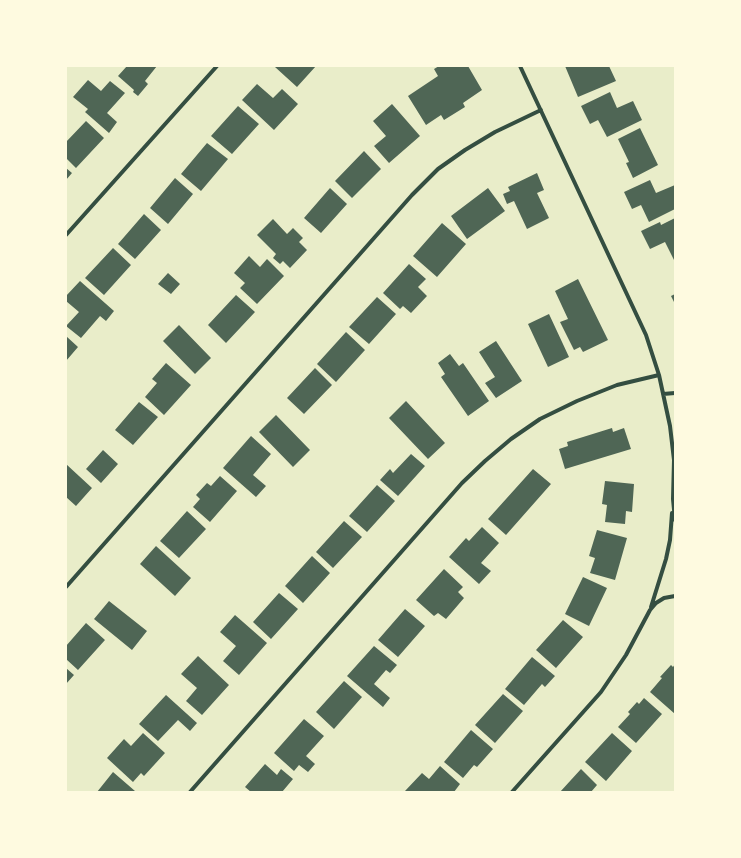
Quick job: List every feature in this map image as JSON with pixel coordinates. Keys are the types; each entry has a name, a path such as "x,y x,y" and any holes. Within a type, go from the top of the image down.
{"street":[{"path":"66,235 217,66"},
{"path":"512,792 601,692 626,655 650,610 670,540 674,460 670,426 659,375 646,335 520,66"},
{"path":"66,587 412,195 438,169 465,150 495,132 541,110"},
{"path":"190,792 457,489 485,461 511,439 540,419 577,401 617,385 659,375"},
{"path":"663,394 675,393"},
{"path":"673,500 675,520"},
{"path":"650,610 656,603 664,598 675,596"}],"building":[{"path":"127,66 157,66 145,81 148,84 138,96 133,92 134,90 118,76"},
{"path":"316,66 297,87 275,67"},
{"path":"439,66 468,66 482,90 463,103 465,107 444,120 441,115 426,125 408,96 438,76 434,69"},
{"path":"565,66 609,66 616,81 578,97"},
{"path":"88,80 101,91 110,81 125,93 107,113 117,122 109,133 85,112 88,109 73,97"},
{"path":"257,84 273,98 282,89 298,104 274,130 242,100"},
{"path":"610,92 617,108 633,101 642,120 607,137 598,120 590,124 581,106"},
{"path":"392,104 420,136 389,163 374,146 386,136 373,121"},
{"path":"238,106 259,124 232,154 211,136"},
{"path":"86,121 104,138 76,168 66,158 66,142"},
{"path":"640,128 658,165 633,178 626,163 629,162 618,139"},
{"path":"207,143 228,159 201,191 181,174"},
{"path":"364,151 381,169 352,198 335,181"},
{"path":"66,168 72,173 66,180"},
{"path":"537,173 544,190 537,193 549,218 527,229 514,201 507,204 503,194 510,191 508,187"},
{"path":"175,178 193,194 168,224 150,208"},
{"path":"650,180 656,193 675,185 675,209 649,222 641,205 632,209 624,192"},
{"path":"330,188 347,204 321,233 304,218"},
{"path":"488,188 505,211 467,239 451,216"},
{"path":"144,214 161,230 135,259 118,244"},
{"path":"675,218 675,262 665,242 650,249 641,231 660,222 661,225"},
{"path":"273,219 287,234 293,228 303,238 299,242 307,250 290,268 283,261 280,264 273,258 276,254 257,235"},
{"path":"442,223 466,244 437,277 413,256"},
{"path":"113,248 131,265 104,295 85,278"},
{"path":"249,256 260,267 267,259 284,276 257,304 240,288 245,283 234,273"},
{"path":"409,264 426,279 418,287 427,296 411,313 403,306 400,309 383,293"},
{"path":"168,273 180,284 171,294 158,284"},
{"path":"578,279 608,340 583,352 580,347 574,350 560,322 568,319 555,291"},
{"path":"80,281 114,311 106,321 100,316 81,338 66,326 79,312 66,301 66,296"},
{"path":"675,294 675,304 671,296"},
{"path":"236,295 255,312 226,343 208,325"},
{"path":"377,297 396,314 369,344 349,327"},
{"path":"549,314 569,357 548,367 528,324"},
{"path":"179,325 211,358 195,374 163,341"},
{"path":"346,332 365,350 336,382 317,364"},
{"path":"66,336 78,347 66,361"},
{"path":"496,341 522,381 496,398 485,383 495,377 479,352"},
{"path":"450,354 459,366 463,363 489,401 468,416 441,377 445,374 438,363"},
{"path":"166,363 191,385 164,415 145,397 157,383 152,379"},
{"path":"315,368 332,385 304,414 287,398"},
{"path":"406,401 445,443 428,459 389,418"},
{"path":"139,402 158,417 133,445 115,430"},
{"path":"276,415 310,450 293,467 259,432"},
{"path":"612,428 613,432 624,428 631,449 565,469 559,449 568,446 567,442"},
{"path":"251,436 271,454 253,475 266,486 256,497 223,468"},
{"path":"103,450 118,464 101,483 86,469"},
{"path":"411,454 425,466 398,496 380,480 390,469 393,473"},
{"path":"66,464 92,488 76,506 66,497"},
{"path":"533,469 551,484 506,535 488,519"},
{"path":"220,476 237,491 210,522 193,507 200,499 196,495 207,483 211,486"},
{"path":"605,481 634,484 632,512 626,511 625,524 605,522 607,505 602,504"},
{"path":"377,485 395,501 367,532 349,516"},
{"path":"187,511 206,529 179,558 160,541"},
{"path":"344,521 362,537 333,568 316,552"},
{"path":"482,527 499,543 481,563 491,571 479,584 449,557 466,538 469,541"},
{"path":"597,530 627,538 615,580 590,573 595,558 589,556"},
{"path":"156,546 191,578 175,596 140,564"},
{"path":"312,556 330,573 303,603 285,586"},
{"path":"444,569 463,587 458,592 464,598 446,619 438,613 434,616 416,600"},
{"path":"583,577 607,588 589,626 565,614"},
{"path":"279,593 298,609 271,639 253,622"},
{"path":"109,601 147,631 132,650 94,619"},
{"path":"405,609 425,626 398,657 378,640"},
{"path":"235,615 267,643 239,675 223,661 236,646 220,632"},
{"path":"563,620 583,637 556,668 536,650"},
{"path":"86,623 105,640 78,670 66,659 66,646"},
{"path":"374,646 397,665 390,673 386,670 374,684 390,698 383,707 347,676"},
{"path":"198,656 229,685 202,715 186,701 197,688 181,674"},
{"path":"532,657 555,676 545,687 542,684 524,705 505,689"},
{"path":"675,664 675,714 650,692 662,678 660,677 671,665 673,667"},
{"path":"66,668 74,675 66,684"},
{"path":"344,681 362,697 334,729 316,712"},
{"path":"503,694 523,711 495,743 475,725"},
{"path":"166,695 197,723 190,731 178,720 158,741 139,724"},
{"path":"644,698 662,714 636,743 618,727 630,714 628,712 637,702 639,704"},
{"path":"304,719 324,736 306,756 315,764 308,772 299,765 294,771 274,753"},
{"path":"471,730 493,749 477,767 474,765 463,778 444,762"},
{"path":"143,733 165,753 144,776 141,773 133,782 107,758 124,739 131,746"},
{"path":"612,733 632,751 606,781 585,762"},
{"path":"265,764 277,775 281,769 293,779 282,792 251,792 245,787"},
{"path":"440,766 460,784 454,792 405,791 422,773 429,779"},
{"path":"581,769 597,785 591,792 560,792"},
{"path":"113,772 135,791 97,792"}]}
